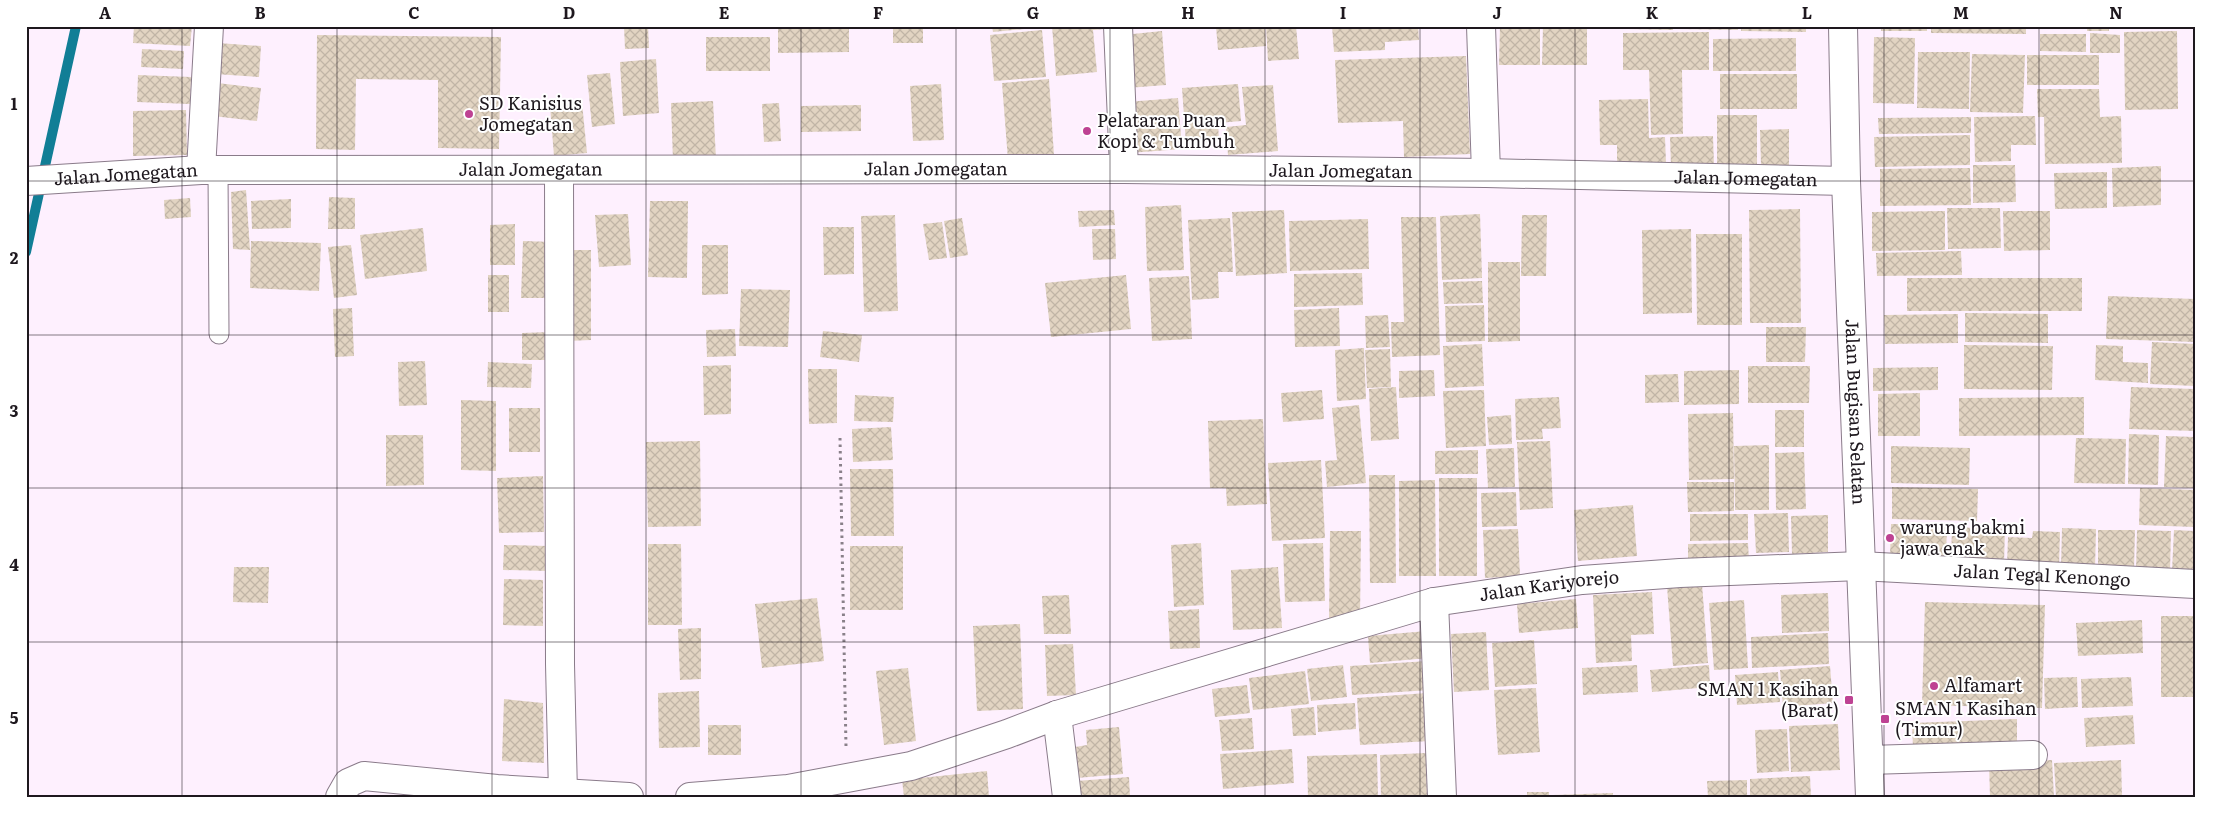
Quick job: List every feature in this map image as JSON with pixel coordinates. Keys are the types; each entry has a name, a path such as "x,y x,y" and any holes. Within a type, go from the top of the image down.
{"street":[{"path":"209,26 210,170"},
{"path":"1118,26 1124,169"},
{"path":"1480,26 1486,173"},
{"name":"Jalan Bugisan Selatan","path":"1843,26 1846,181 1870,797"},
{"name":"Jalan Jomegatan","path":"26,182 210,170 1124,169 1486,173 1846,181"},
{"path":"559,170 560,654 563,794"},
{"name":"Jalan Tegal Kenongo","path":"1860,566 2195,584"},
{"name":"Jalan Kariyorejo","path":"690,797 788,789 911,766 1057,715 1434,602 1582,580 1690,573 1860,566"},
{"path":"1434,602 1442,797"},
{"path":"1057,715 1067,797"},
{"path":"1869,760 2033,755"},
{"path":"340,797 348,783 364,776 563,794 629,797"}],"lane":[{"path":"210,170 219,334"}],"path":[{"path":"840,438 847,779"}],"building":[{"path":"134,26 192,26 190,46 133,43"},
{"path":"624,26 648,26 649,48 625,49"},
{"path":"893,26 923,26 923,43 893,43"},
{"path":"992,26 1035,26 1035,28 993,32"},
{"path":"1052,26 1104,26 1105,29 1093,30 1097,72 1056,76"},
{"path":"1216,26 1265,26 1266,46 1218,50"},
{"path":"1266,26 1296,26 1299,59 1268,61"},
{"path":"1332,26 1418,26 1419,40 1385,42 1385,50 1334,52"},
{"path":"1500,26 1540,26 1540,65 1499,65"},
{"path":"1543,26 1587,26 1587,65 1542,65"},
{"path":"1628,26 1673,26 1673,30 1628,29"},
{"path":"1676,26 1738,26 1738,30 1676,29"},
{"path":"1741,26 1806,26 1806,32 1741,31"},
{"path":"1881,26 1927,26 1927,31 1881,31"},
{"path":"1931,26 2026,26 2026,34 1931,33"},
{"path":"2087,26 2109,26 2109,31 2087,31"},
{"path":"849,28 849,52 778,53 778,29"},
{"path":"1042,30 1046,77 994,81 990,35"},
{"path":"1162,31 1166,85 1127,88 1123,35"},
{"path":"2177,31 2178,109 2125,110 2124,32"},
{"path":"1709,32 1709,70 1682,70 1683,134 1651,135 1649,70 1623,70 1623,33"},
{"path":"2090,33 2120,35 2120,53 2090,53"},
{"path":"2040,34 2086,34 2086,52 2040,51"},
{"name":"SD Kanisius Jomegatan","path":"317,35 501,37 499,149 438,148 438,80 356,79 355,150 316,149"},
{"path":"706,37 770,37 770,71 706,71"},
{"path":"1874,37 1915,38 1914,104 1873,103"},
{"path":"1796,38 1796,71 1713,71 1713,39"},
{"path":"218,43 261,46 259,77 215,74"},
{"path":"142,49 184,51 183,69 141,67"},
{"path":"1918,52 1970,52 1969,109 1917,108"},
{"path":"1972,54 2025,55 2023,113 1970,112"},
{"path":"2027,55 2099,55 2099,85 2027,85"},
{"path":"1466,56 1470,154 1404,157 1403,121 1338,123 1335,60"},
{"path":"656,59 659,113 623,116 620,62"},
{"path":"610,73 615,124 592,127 587,75"},
{"path":"1720,74 1797,74 1797,109 1720,109"},
{"path":"138,75 191,77 190,104 137,102"},
{"path":"1049,79 1054,156 1008,160 1002,83"},
{"path":"217,83 261,88 257,121 213,116"},
{"path":"941,84 944,140 913,141 910,86"},
{"path":"1238,84 1241,121 1218,123 1219,141 1186,144 1182,88"},
{"path":"1273,85 1278,151 1228,155 1226,127 1246,125 1242,87"},
{"path":"2037,89 2099,89 2100,117 2121,116 2122,163 2045,164 2044,117 2091,116 2038,117"},
{"path":"1178,98 1182,149 1129,153 1126,102"},
{"path":"1648,99 1649,138 1665,137 1666,163 1617,164 1617,145 1600,145 1599,100"},
{"path":"713,101 716,159 673,161 671,103"},
{"path":"582,103 587,153 554,156 550,106"},
{"path":"779,103 781,141 764,142 762,104"},
{"path":"861,105 861,131 801,132 801,106"},
{"path":"186,110 187,155 133,156 133,111"},
{"path":"1717,115 1757,115 1757,166 1717,166"},
{"path":"2035,116 2036,145 2011,145 2011,161 1975,162 1974,117"},
{"path":"1971,117 1971,133 1879,134 1878,118"},
{"path":"1789,129 1789,165 1761,165 1760,130"},
{"path":"1970,135 1970,165 1875,167 1874,137"},
{"path":"1713,136 1714,166 1671,167 1670,137"},
{"path":"1973,165 2015,165 2016,202 1973,203"},
{"path":"2161,166 2161,205 2113,207 2112,168"},
{"path":"1970,168 1971,205 1880,206 1880,169"},
{"path":"2107,172 2107,208 2055,209 2054,173"},
{"path":"246,190 250,250 233,249 231,192"},
{"path":"329,197 355,198 355,229 328,229"},
{"path":"190,198 191,217 165,219 164,200"},
{"path":"291,199 291,228 252,229 251,201"},
{"path":"650,201 688,201 687,278 648,277"},
{"path":"1181,205 1184,270 1147,271 1145,207"},
{"path":"1947,208 2000,208 2001,248 1948,249"},
{"path":"1800,209 1801,323 1750,323 1749,210"},
{"path":"1114,210 1115,225 1079,227 1078,211"},
{"path":"1284,210 1287,273 1236,276 1232,212"},
{"path":"1945,211 1945,250 1872,251 1872,212"},
{"path":"2003,211 2050,211 2050,250 2004,251"},
{"path":"628,214 631,265 599,267 595,215"},
{"path":"1480,214 1482,278 1442,280 1440,216"},
{"path":"895,215 898,311 864,312 861,216"},
{"path":"1522,215 1547,215 1546,276 1521,276"},
{"path":"1401,217 1436,217 1440,355 1392,357 1391,322 1404,322"},
{"path":"962,218 968,255 950,258 944,221"},
{"path":"1230,218 1233,272 1218,272 1219,298 1192,300 1188,220"},
{"path":"1368,219 1369,269 1290,271 1289,221"},
{"path":"942,222 947,258 929,260 923,224"},
{"path":"515,224 515,265 490,265 490,225"},
{"path":"823,227 854,227 854,274 824,275"},
{"path":"423,228 427,271 365,279 360,235"},
{"path":"1092,229 1115,229 1116,259 1093,260"},
{"path":"1691,229 1692,313 1643,314 1642,230"},
{"path":"1696,234 1742,234 1742,325 1697,325"},
{"path":"251,241 321,243 319,291 250,288"},
{"path":"523,241 554,242 552,298 521,298"},
{"path":"351,245 357,295 334,298 328,247"},
{"path":"702,245 728,245 728,294 702,295"},
{"path":"567,250 591,250 591,340 567,341"},
{"path":"1961,251 1962,275 1877,276 1876,253"},
{"path":"1488,262 1520,262 1520,341 1488,342"},
{"path":"1362,273 1363,305 1294,307 1294,274"},
{"path":"488,275 509,275 509,312 488,312"},
{"path":"1126,275 1131,329 1051,337 1045,283"},
{"path":"1189,276 1192,339 1152,341 1149,278"},
{"path":"1907,278 2082,278 2082,311 1907,311"},
{"path":"1482,281 1483,303 1444,304 1443,282"},
{"path":"741,289 790,290 788,347 739,346"},
{"path":"2108,296 2195,299 2195,342 2106,339"},
{"path":"1484,305 1485,341 1446,342 1445,306"},
{"path":"352,308 354,356 335,357 333,309"},
{"path":"1339,308 1340,346 1295,347 1294,310"},
{"path":"1965,313 2048,314 2048,343 1965,342"},
{"path":"1958,314 1958,343 1885,344 1884,315"},
{"path":"1388,315 1390,347 1366,348 1365,316"},
{"path":"1766,327 1806,327 1805,362 1766,362"},
{"path":"735,329 736,356 707,357 706,330"},
{"path":"823,331 862,335 859,362 820,357"},
{"path":"550,332 550,360 522,360 522,333"},
{"path":"2152,342 2195,344 2195,386 2150,384"},
{"path":"1482,344 1484,386 1445,388 1443,346"},
{"path":"1964,345 2053,346 2052,390 1964,389"},
{"path":"2096,345 2123,346 2123,362 2148,363 2148,383 2095,380"},
{"path":"1364,348 1366,399 1337,401 1335,350"},
{"path":"1390,349 1391,387 1367,388 1365,350"},
{"path":"425,361 427,405 399,406 398,362"},
{"path":"488,362 532,364 531,388 487,387"},
{"path":"731,365 731,414 704,415 703,366"},
{"path":"1748,366 1810,366 1809,403 1748,403"},
{"path":"1938,367 1938,390 1873,391 1873,368"},
{"path":"808,369 837,369 837,423 809,424"},
{"path":"1434,370 1435,396 1399,398 1399,371"},
{"path":"1739,370 1739,404 1684,405 1684,371"},
{"path":"1678,374 1679,402 1645,403 1645,375"},
{"path":"1396,387 1399,439 1371,441 1369,389"},
{"path":"2131,387 2195,389 2195,431 2129,429"},
{"path":"1322,390 1324,419 1283,422 1281,393"},
{"path":"1484,390 1486,446 1446,448 1443,391"},
{"path":"1920,393 1920,436 1878,436 1878,394"},
{"path":"855,395 894,397 893,422 854,421"},
{"path":"1559,397 1561,428 1542,429 1543,439 1516,440 1515,399"},
{"path":"2084,397 2084,435 1959,436 1959,398"},
{"path":"461,400 496,401 496,471 461,470"},
{"path":"1359,405 1366,483 1327,487 1325,461 1337,460 1332,408"},
{"path":"509,408 540,408 540,452 509,452"},
{"path":"1775,410 1804,410 1804,447 1775,447"},
{"path":"1733,413 1734,479 1689,480 1688,414"},
{"path":"1511,415 1512,444 1489,445 1487,417"},
{"path":"1263,419 1267,504 1227,506 1226,488 1210,488 1208,421"},
{"path":"891,427 893,460 853,462 852,429"},
{"path":"2129,434 2159,435 2158,485 2128,484"},
{"path":"386,435 423,435 424,485 386,486"},
{"path":"2166,436 2195,437 2195,488 2164,487"},
{"path":"2076,438 2126,439 2125,484 2074,483"},
{"path":"700,441 701,526 648,527 646,442"},
{"path":"1550,441 1553,508 1520,510 1517,442"},
{"path":"1769,445 1769,510 1735,510 1734,446"},
{"path":"1891,446 1970,448 1969,485 1891,483"},
{"path":"1514,448 1515,487 1488,488 1486,449"},
{"path":"1478,450 1478,474 1435,474 1435,451"},
{"path":"1804,452 1806,509 1776,510 1775,453"},
{"path":"1321,460 1325,538 1272,541 1268,463"},
{"path":"850,469 893,469 894,536 851,536"},
{"path":"1369,475 1395,475 1396,583 1370,583"},
{"path":"543,476 544,532 499,533 497,478"},
{"path":"1439,478 1477,478 1477,576 1439,576"},
{"path":"1435,480 1436,576 1399,576 1399,481"},
{"path":"1687,482 1734,482 1734,511 1688,512"},
{"path":"1892,487 1978,489 1977,521 1892,519"},
{"path":"2140,488 2195,490 2195,527 2139,525"},
{"path":"1516,492 1517,526 1482,527 1481,493"},
{"path":"1633,505 1637,556 1578,561 1574,510"},
{"path":"1788,513 1789,552 1756,553 1754,514"},
{"path":"1690,514 1748,514 1748,540 1690,541"},
{"path":"1828,515 1828,552 1792,554 1791,516"},
{"path":"1891,524 1947,525 1946,558 1890,557"},
{"path":"1952,527 2005,529 2004,563 1951,561"},
{"path":"2062,528 2096,529 2095,569 2061,568"},
{"path":"1518,529 1520,576 1485,578 1483,530"},
{"path":"2098,530 2135,530 2134,570 2098,570"},
{"path":"2137,530 2171,531 2170,572 2136,572"},
{"path":"2174,530 2195,531 2195,571 2172,571"},
{"path":"1330,531 1361,531 1360,620 1329,619"},
{"path":"2033,531 2060,532 2059,567 2007,565 2008,537 2032,538"},
{"path":"1201,543 1204,605 1174,607 1171,545"},
{"path":"1323,543 1325,601 1285,602 1283,544"},
{"path":"1748,543 1749,561 1688,562 1688,544"},
{"path":"648,544 681,544 682,625 648,625"},
{"path":"504,545 549,546 548,571 503,570"},
{"path":"850,546 903,546 903,610 850,610"},
{"path":"234,567 269,567 268,603 233,602"},
{"path":"1278,567 1282,628 1233,630 1231,570"},
{"path":"504,579 543,580 543,626 503,625"},
{"path":"1702,584 1708,663 1673,666 1667,586"},
{"path":"1652,592 1654,634 1631,635 1632,661 1596,663 1593,595"},
{"path":"1828,593 1829,631 1782,633 1781,595"},
{"path":"1069,595 1071,634 1044,634 1042,596"},
{"path":"817,598 824,661 762,668 755,604"},
{"path":"1576,599 1578,628 1519,633 1517,604"},
{"path":"1744,600 1748,668 1714,670 1709,603"},
{"path":"1925,602 2045,605 2042,708 1922,705"},
{"path":"1199,609 1200,648 1170,649 1168,611"},
{"path":"2161,616 2195,616 2195,697 2161,697"},
{"path":"2142,620 2143,653 2078,656 2076,623"},
{"path":"1020,624 1023,709 977,711 973,626"},
{"path":"701,628 701,679 680,680 678,629"},
{"path":"1427,631 1429,658 1370,663 1368,636"},
{"path":"1486,632 1489,690 1454,692 1451,634"},
{"path":"1828,633 1829,664 1752,668 1751,637"},
{"path":"1534,640 1537,684 1495,687 1492,643"},
{"path":"1073,644 1076,695 1047,696 1045,645"},
{"path":"1428,661 1430,690 1352,695 1350,666"},
{"path":"1343,665 1347,697 1311,701 1307,669"},
{"path":"1637,665 1638,692 1583,695 1582,668"},
{"path":"1709,665 1710,687 1652,692 1650,670"},
{"path":"1830,666 1833,703 1783,707 1780,670"},
{"path":"908,668 916,741 884,745 876,671"},
{"path":"1305,671 1309,704 1253,710 1249,678"},
{"path":"1778,672 1780,702 1737,705 1735,675"},
{"path":"2077,677 2078,707 2045,709 2044,678"},
{"path":"2131,677 2133,706 2082,708 2081,679"},
{"path":"1247,685 1250,713 1215,717 1212,689"},
{"path":"1536,688 1540,752 1498,755 1494,690"},
{"path":"699,691 700,747 659,748 658,693"},
{"path":"1427,693 1430,741 1360,745 1357,698"},
{"path":"504,699 543,703 544,763 502,761"},
{"path":"1355,703 1356,729 1318,732 1317,705"},
{"path":"1314,707 1316,735 1293,736 1291,709"},
{"path":"2133,715 2135,744 2086,747 2084,718"},
{"path":"1252,718 1254,749 1222,751 1219,720"},
{"path":"2017,719 2017,744 1913,748 1912,723"},
{"path":"1838,724 1840,770 1791,772 1789,726"},
{"path":"708,725 741,725 741,755 708,755"},
{"path":"1119,727 1123,774 1077,778 1075,747 1087,745 1086,730"},
{"path":"1787,729 1789,771 1757,773 1755,730"},
{"path":"1292,749 1294,783 1223,789 1220,754"},
{"path":"1426,753 1427,797 1381,797 1380,755"},
{"path":"1377,754 1378,797 1308,797 1307,756"},
{"path":"2052,760 2054,797 1990,797 1989,763"},
{"path":"2121,760 2122,797 2056,797 2054,763"},
{"path":"987,771 989,797 904,797 902,780"},
{"path":"1810,776 1811,797 1750,797 1750,779"},
{"path":"1129,777 1130,797 1077,797 1076,781"},
{"path":"1747,780 1747,797 1708,797 1707,781"},
{"path":"1527,792 1549,792 1549,797 1527,797"},
{"path":"1613,793 1613,797 1553,797 1553,795"}],"waterway":[{"path":"26,252 76,26"}],"place":[{"name":"SD Kanisius Jomegatan","path":"469,114"},
{"name":"Pelataran Puan Kopi & Tumbuh","path":"1087,131"},
{"name":"warung bakmi jawa enak","path":"1890,538"},
{"name":"Alfamart","path":"1934,686"},
{"name":"SMAN 1 Kasihan (Barat)","path":"1849,700"},
{"name":"SMAN 1 Kasihan (Timur)","path":"1885,719"}]}
